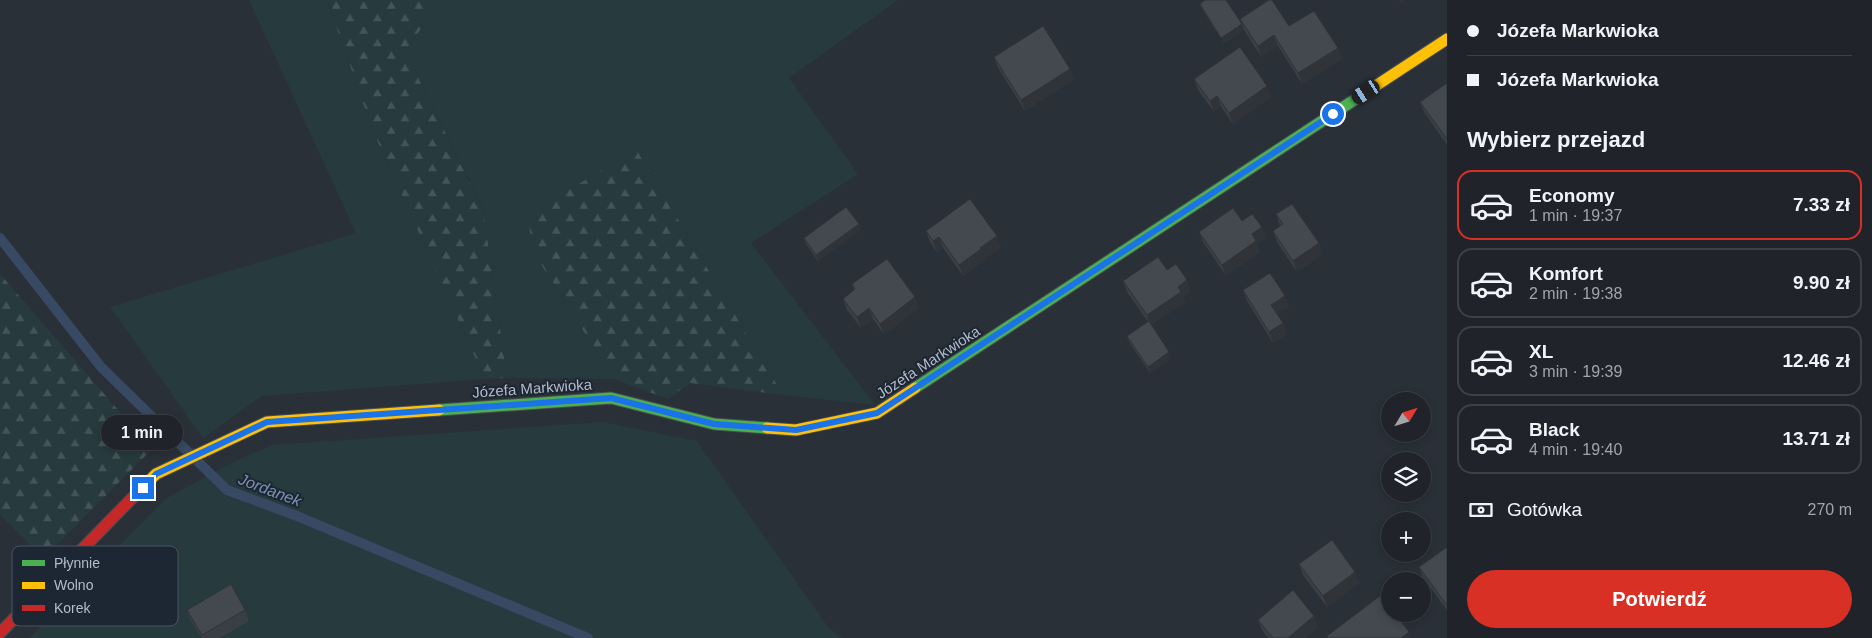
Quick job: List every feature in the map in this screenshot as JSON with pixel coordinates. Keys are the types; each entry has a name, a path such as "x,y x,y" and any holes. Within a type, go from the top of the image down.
{"street":[{"name":"Józefa Markwioka","path":"85,546 156,474 267,422 611,398 714,424 796,430 877,413 1447,38"},
{"name":"Józefa Markwioka","path":"0,633 12,621"}],"green space":[{"path":"249,0 327,0 373,131 485,379 262,396 203,438 110,307 356,233"},
{"path":"327,0 442,0 405,51 483,209 507,378 485,379 373,131"},
{"path":"442,0 898,0 789,78 858,174 751,243 875,405 783,395 636,149 532,250 614,379 507,378 483,208 405,51"},
{"path":"636,149 783,395 690,383 668,399 614,379 532,250 528,215"},
{"path":"0,274 152,449 56,546 32,546 0,515"},
{"path":"603,422 697,441 828,627 842,638 29,638 41,626 178,626 178,546 119,546 165,499 229,464 272,445"}],"building":[{"path":"1205,0 1226,0 1242,24 1221,38 1200,4"},
{"path":"1269,0 1272,0 1289,26 1314,11 1338,48 1298,73 1274,35 1258,46 1240,19"},
{"path":"1043,26 1070,69 1021,100 994,57"},
{"path":"1240,47 1267,86 1229,113 1217,96 1210,101 1194,79"},
{"path":"1447,83 1447,139 1420,102"},
{"path":"970,199 997,236 959,265 939,237 933,241 926,231"},
{"path":"1292,204 1319,243 1293,261 1273,231 1283,224 1276,214"},
{"path":"846,207 859,224 816,255 804,238"},
{"path":"1233,208 1242,221 1252,214 1262,227 1252,234 1256,241 1222,265 1199,232"},
{"path":"1158,257 1167,270 1176,264 1187,280 1178,287 1181,292 1147,315 1123,281"},
{"path":"887,259 915,297 880,324 869,308 857,317 843,299 855,289 852,284"},
{"path":"1270,273 1285,296 1271,305 1283,323 1269,332 1243,290"},
{"path":"1149,321 1169,352 1148,367 1127,336"},
{"path":"1332,540 1355,572 1323,596 1299,564"},
{"path":"1447,547 1447,604 1431,583 1431,572 1423,572 1419,567 1426,562 1431,562 1431,558"},
{"path":"231,584 245,610 202,635 187,610"},
{"path":"1293,590 1314,616 1288,638 1273,638 1258,620"},
{"path":"1381,595 1381,622 1401,622 1409,632 1401,638 1328,638 1327,636"}],"waterway":[{"name":"Jordanek","path":"0,238 101,367 227,490 297,516 588,638"}],"traffic: fast":[{"path":"915,388 1377,85"},
{"path":"439,410 611,398 714,424 767,428"}],"traffic: slow":[{"path":"1377,85 1447,39"},
{"path":"767,428 796,430 877,413 915,388"},
{"path":"146,484 156,474 267,422 439,410"}],"traffic: jam":[{"path":"85,546 146,484"},
{"path":"0,633 12,621"}],"route":[{"path":"143,488 156,474 267,422 611,398 714,424 796,430 877,413 1333,114"}]}
